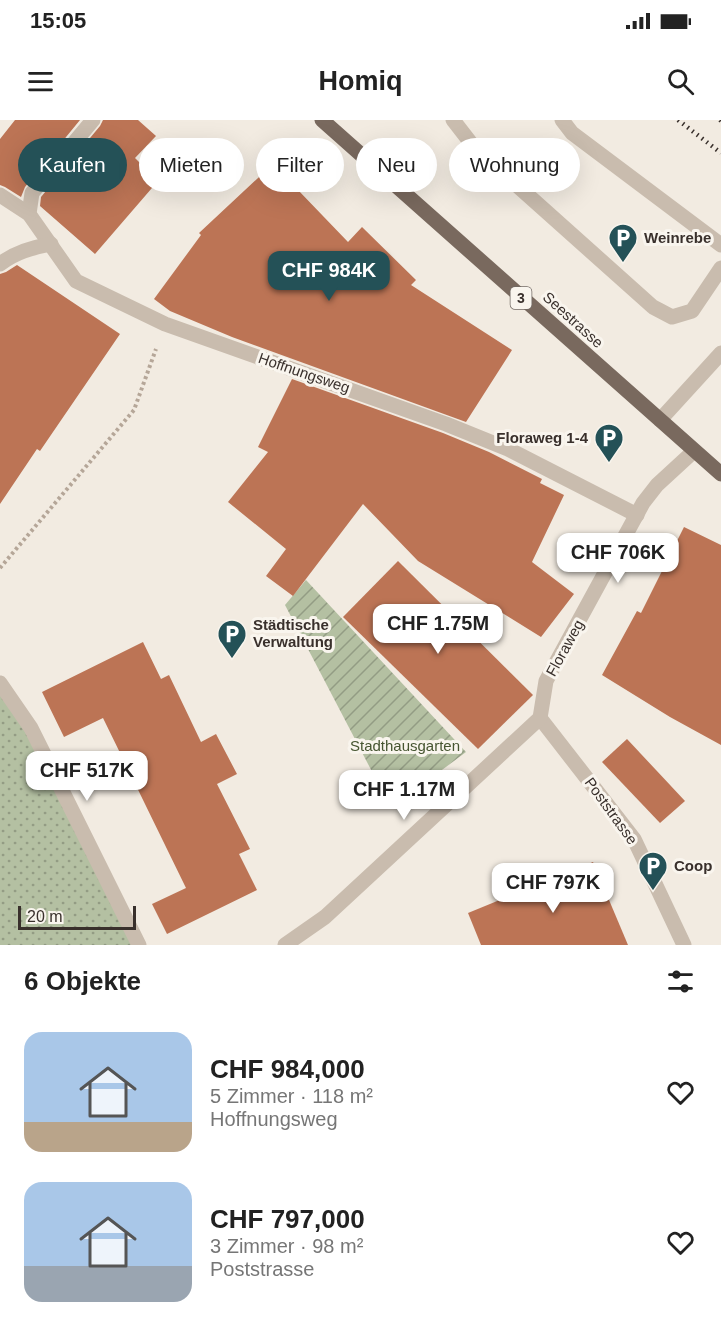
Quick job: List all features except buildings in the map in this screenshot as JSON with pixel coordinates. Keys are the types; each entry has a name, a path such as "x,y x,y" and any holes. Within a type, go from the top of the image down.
{"main road":[{"name":"Seestrasse","path":"322,120 721,474"}],"street":[{"path":"29,214 32,193 93,120"},
{"path":"453,120 474,147 653,308 672,317 692,311 721,268"},
{"path":"562,120 572,133 721,245"},
{"name":"Hoffnungsweg","path":"0,195 29,214 76,281 165,324 446,424 508,449 637,515"},
{"path":"0,264 28,248 51,244"},
{"path":"660,420 721,353"},
{"name":"Floraweg","path":"540,718 546,681 637,515 657,485 694,451"},
{"path":"0,684 31,728 139,945"},
{"path":"285,945 325,917 540,718"},
{"name":"Poststrasse","path":"540,718 634,839 684,945"}],"path":[{"path":"0,568 134,410 159,341"}],"green space":[{"name":"Stadthausgarten","path":"306,580 466,752 391,808 285,605"},
{"path":"0,684 139,945 0,945"}],"railway":[{"path":"678,120 721,153"}],"place":[{"name":"Weinrebe","path":"623,264"},
{"name":"Floraweg 1-4","path":"609,464"},
{"name":"Städtische Verwaltung","path":"232,660"},
{"name":"Coop","path":"653,892"}]}
